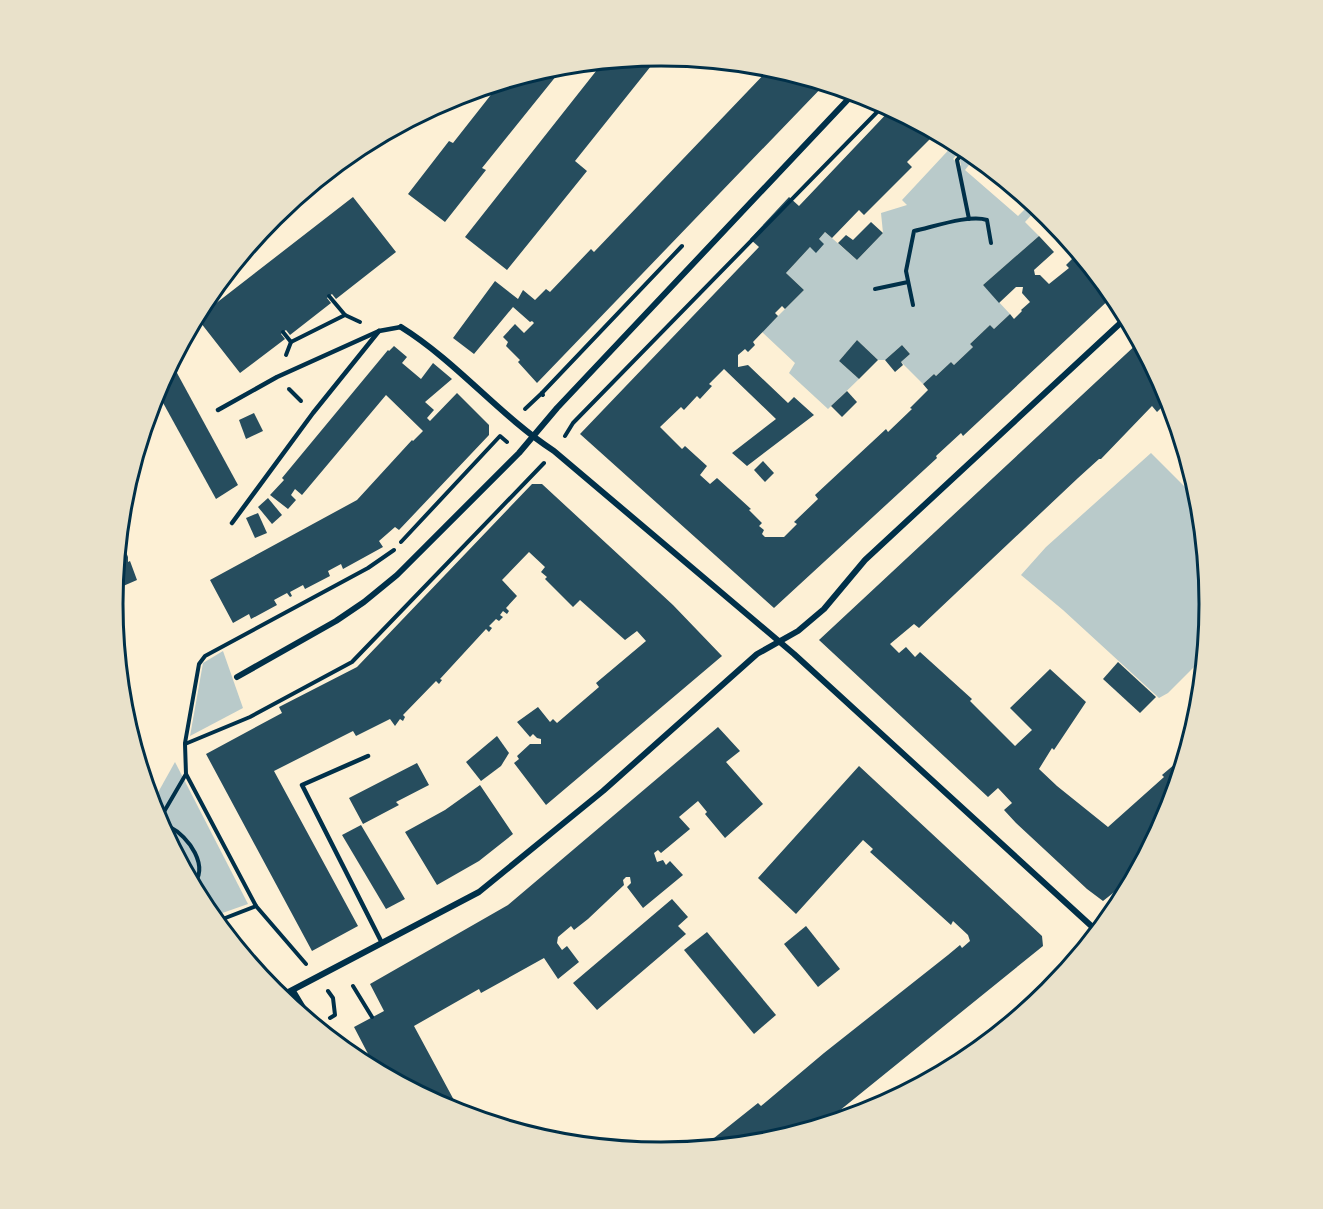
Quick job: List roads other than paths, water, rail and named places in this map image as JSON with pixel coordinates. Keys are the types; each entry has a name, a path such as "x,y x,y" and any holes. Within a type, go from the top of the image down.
{"street":[{"path":"237,677 336,621 397,575 533,437 557,408 848,100"},
{"path":"289,993 479,892 603,791 757,654 798,632 825,609 864,560 1120,323"},
{"path":"401,327 428,344 513,421 554,451 779,641 1093,927"},
{"path":"293,991 301,1004"}],"lane":[{"path":"218,410 277,377 379,331 401,327"},
{"path":"232,523 313,412 379,331"},
{"path":"368,756 302,785 382,944"}]}
